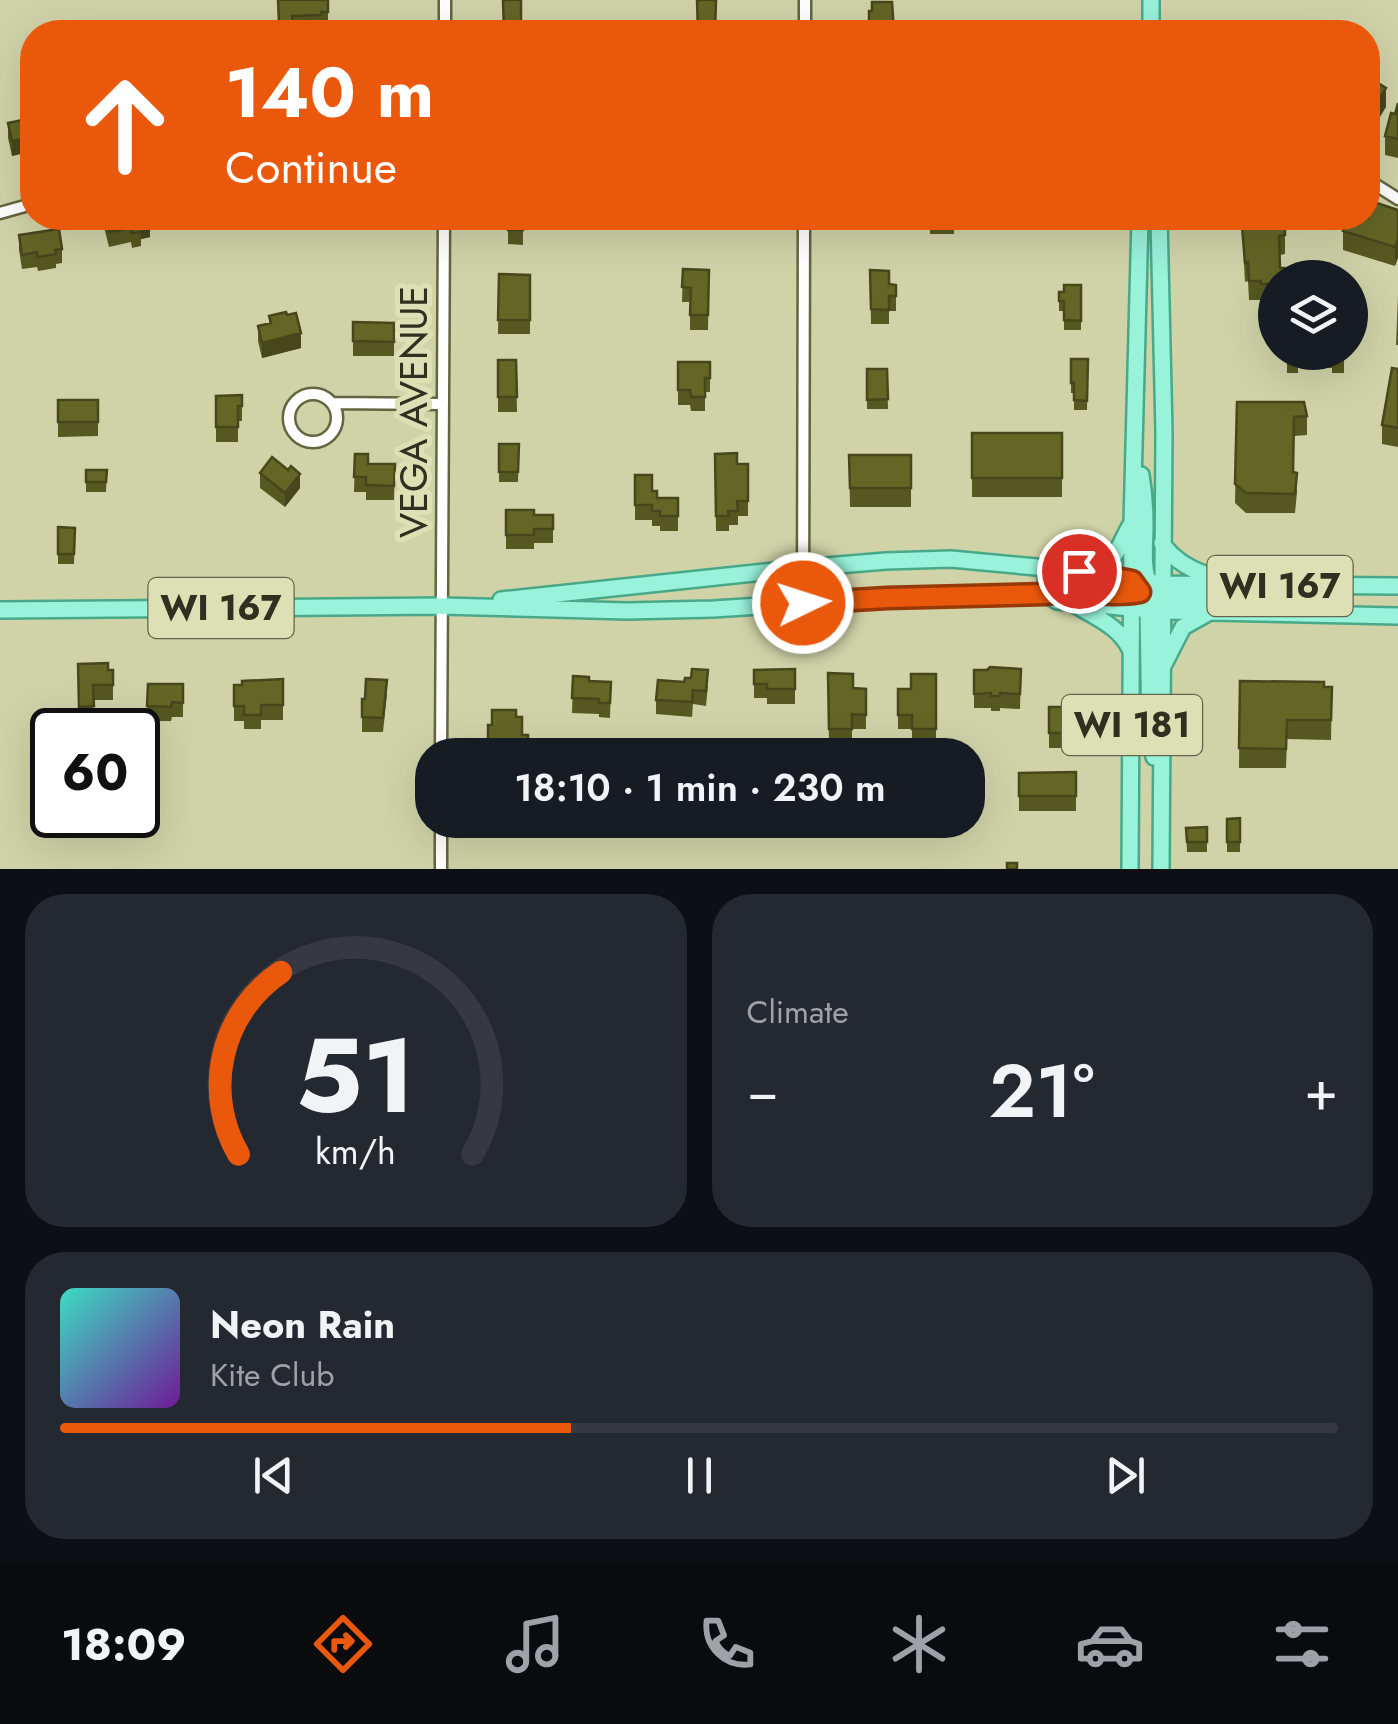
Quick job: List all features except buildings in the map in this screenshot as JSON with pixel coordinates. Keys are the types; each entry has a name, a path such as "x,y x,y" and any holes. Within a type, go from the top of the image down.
{"main road":[{"name":"WI 181","path":"1140,230 1132,523 1161,669 1161,869"},
{"name":"WI 181","path":"1130,869 1132,653 1162,543 1159,230"},
{"path":"1135,437 1144,494 1150,737 1160,785"},
{"path":"1079,571 1093,570 1113,559 1132,523"},
{"path":"1162,543 1173,557 1198,573 1256,585"},
{"name":"WI 167","path":"442,606 802,568 951,558 1079,571 1210,612 1398,616"},
{"path":"1046,569 1046,594 1062,591 1214,599 1274,597 1305,586"},
{"name":"WI 167","path":"0,610 442,606 627,612 1046,594 1057,601 1072,603 1256,585 1398,586"},
{"path":"1072,603 1114,628 1132,653"},
{"path":"1161,669 1183,627 1210,612"}],"street":[{"name":"VEGA AVENUE","path":"441,738 444,230"},
{"path":"803,603 804,230"},
{"path":"332,403 337,418 332,434 309,442 295,434 290,412 305,396 320,395 332,403 442,404"},
{"path":"441,838 441,869"}],"route":[{"path":"803,603 1062,591 1140,592 1132,581 1079,571"}]}
